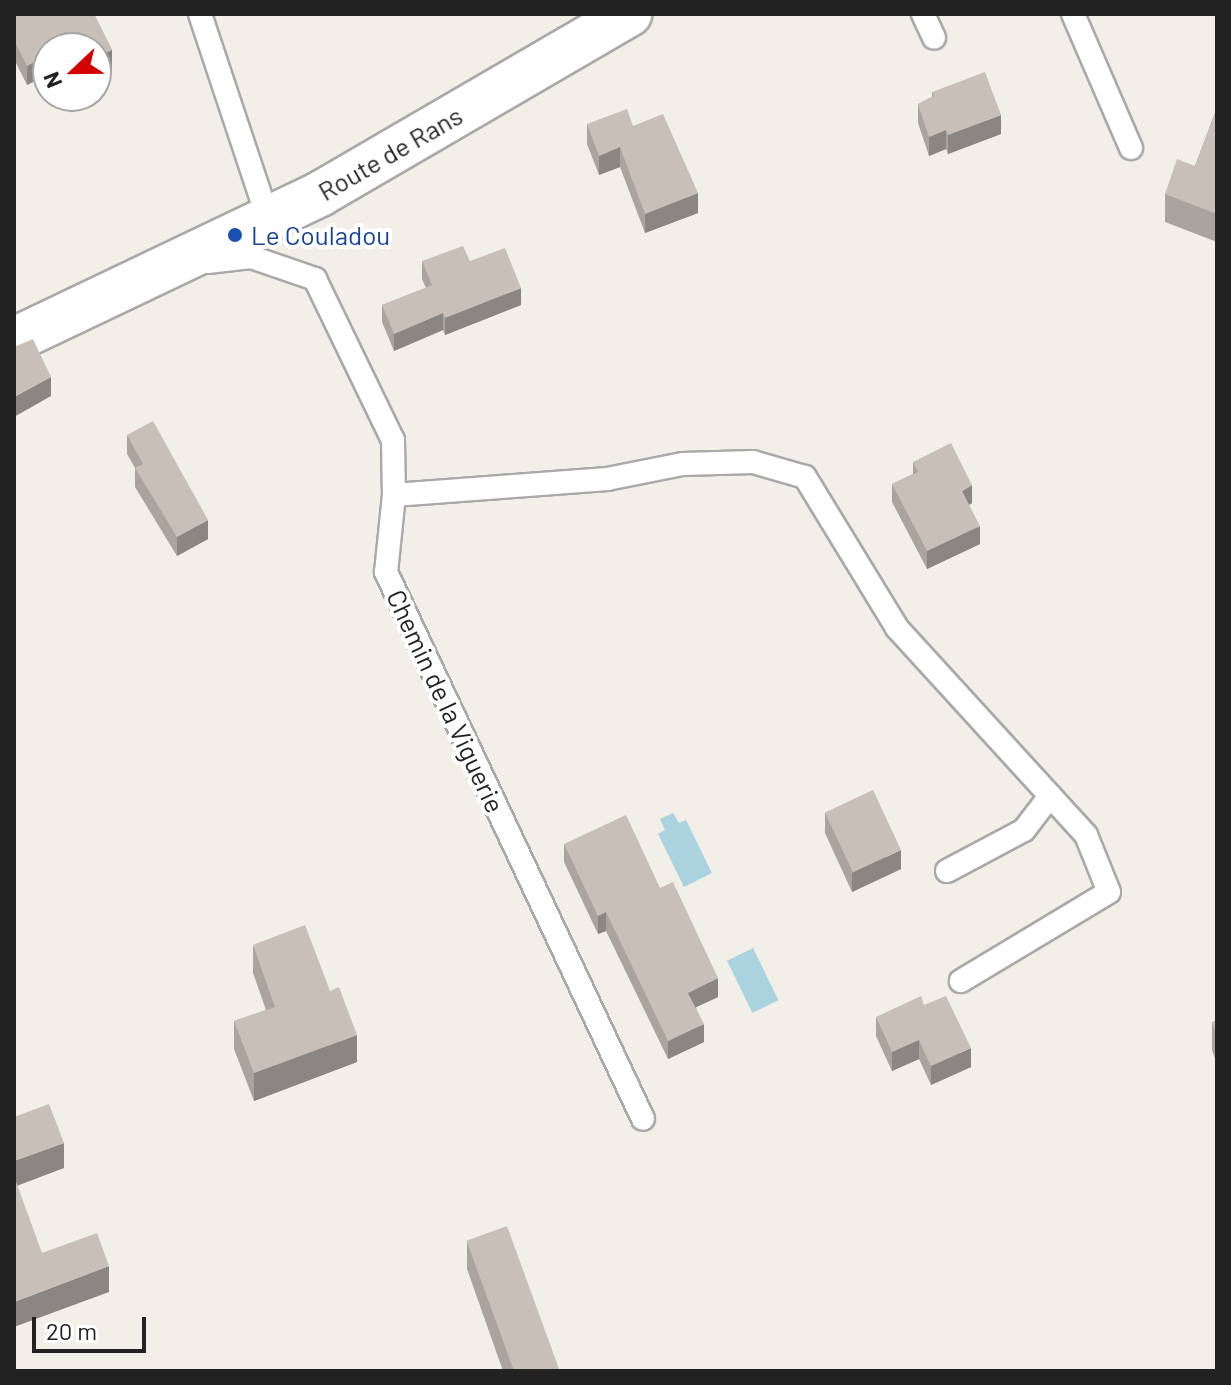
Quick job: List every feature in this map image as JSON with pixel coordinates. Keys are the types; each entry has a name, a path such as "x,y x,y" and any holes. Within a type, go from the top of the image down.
{"street":[{"name":"Route de Rans","path":"14,340 268,219 629,14"}],"lane":[{"path":"200,14 268,219"},
{"path":"923,14 934,38"},
{"path":"1073,14 1131,148"},
{"name":"Chemin de la Viguerie","path":"167,267 251,257 315,279 393,440 394,495 386,572 643,1119"},
{"path":"394,495 607,479 683,464 753,462 805,477 897,628 1086,835 1109,892 961,981"},
{"path":"947,871 1024,830 1050,796"}],"water":[{"path":"673,813 679,823 686,820 712,873 684,887 658,834 665,830 660,819"},
{"path":"753,948 778,1000 752,1013 727,961"}],"building":[{"path":"14,14 94,14 103,32 32,32 32,63 27,66 14,40"},
{"path":"985,72 1001,115 948,135 946,130 929,137 918,104 934,96 932,92"},
{"path":"1217,107 1217,214 1165,194 1177,159 1195,166"},
{"path":"627,109 633,126 663,114 698,193 645,214 620,147 599,156 587,124"},
{"path":"463,246 470,261 505,248 521,288 445,318 443,313 394,334 382,305 432,285 422,261"},
{"path":"33,339 51,377 14,397 14,347"},
{"path":"153,421 208,520 177,537 135,468 143,464 127,435"},
{"path":"951,443 972,485 962,491 980,526 927,551 892,484 918,472 913,462"},
{"path":"873,790 901,850 853,872 825,812"},
{"path":"626,815 660,888 673,882 718,978 688,993 704,1024 668,1041 606,912 598,916 564,844"},
{"path":"305,925 330,991 339,987 357,1035 254,1073 234,1021 275,1007 253,945"},
{"path":"921,996 924,1005 946,996 971,1048 931,1066 919,1040 892,1052 876,1017"},
{"path":"49,1104 64,1143 14,1161 14,1117"},
{"path":"14,1176 42,1253 97,1233 109,1266 14,1302"},
{"path":"507,1226 560,1371 514,1371 467,1241"}],"place":[{"name":"Le Couladou","path":"235,235"}]}
